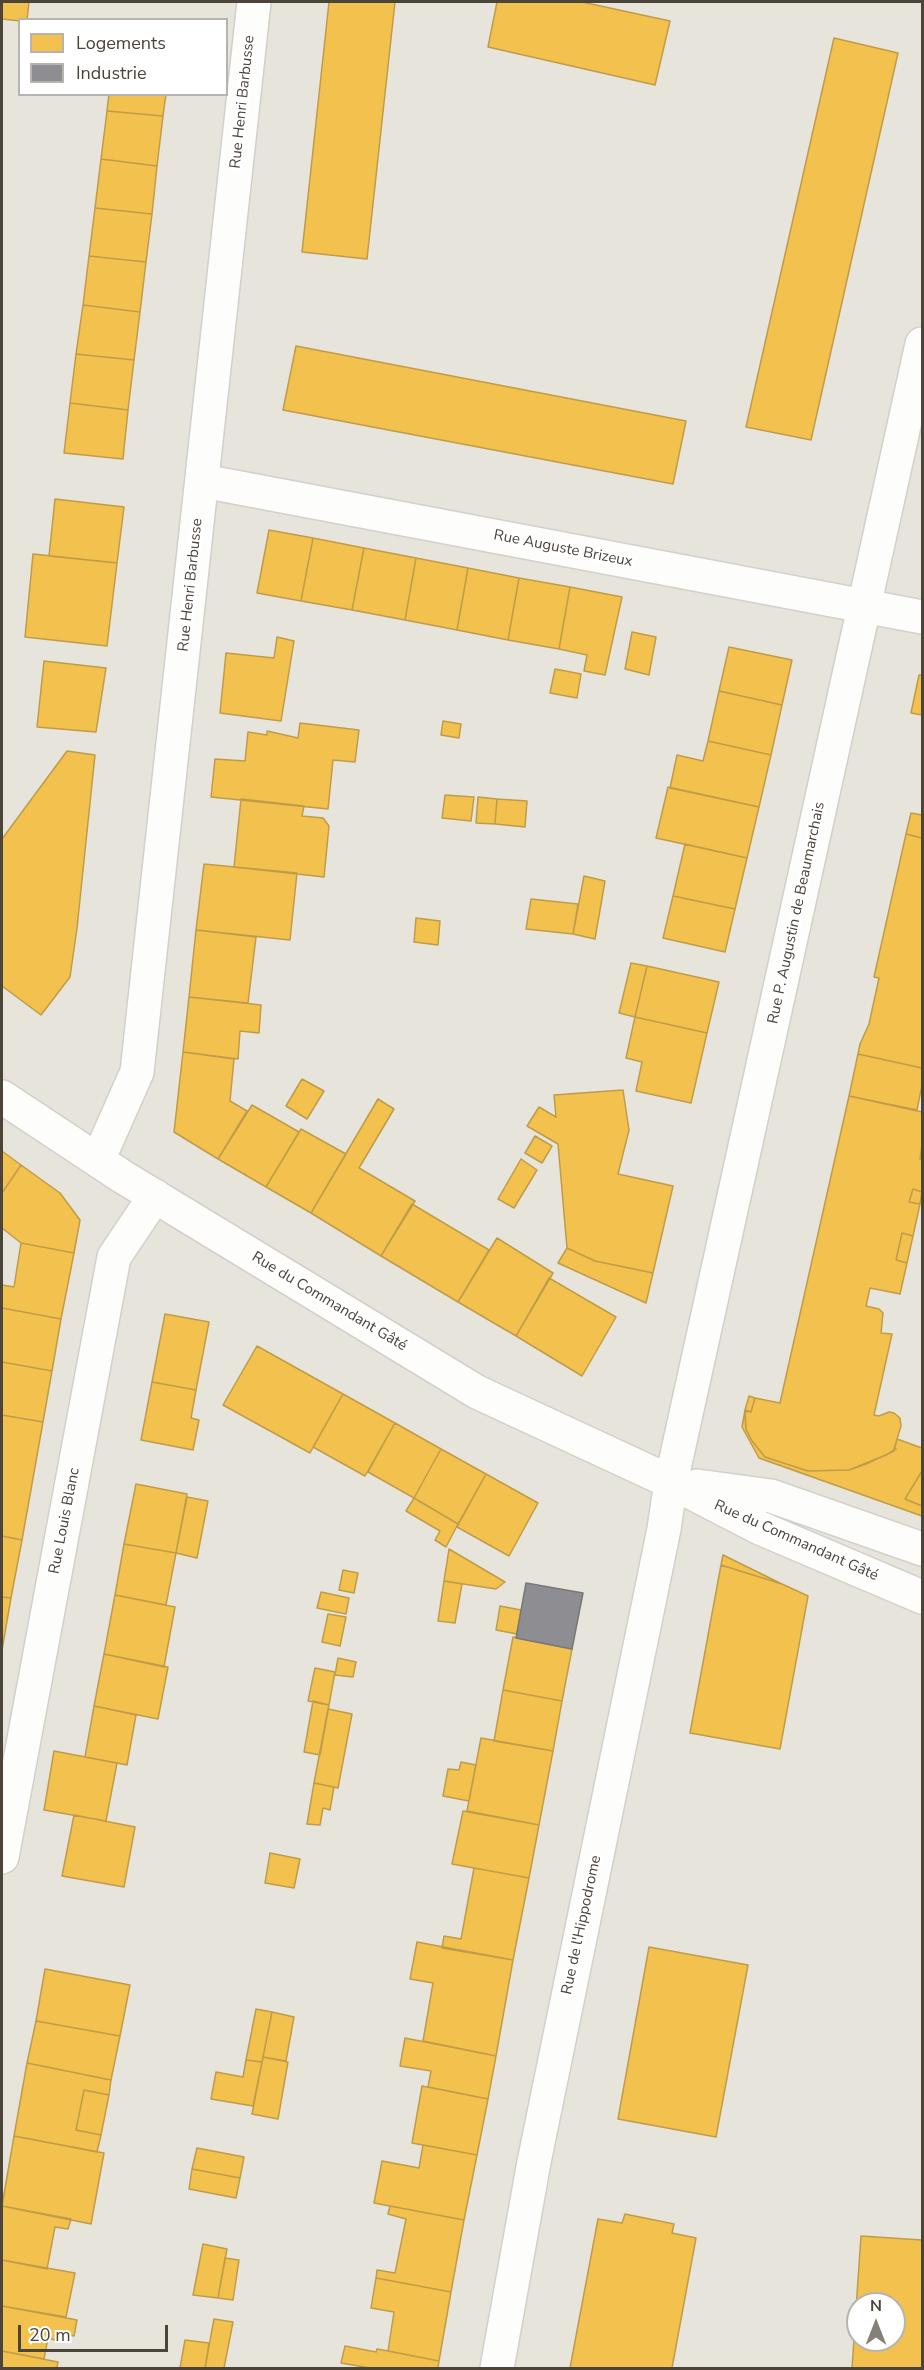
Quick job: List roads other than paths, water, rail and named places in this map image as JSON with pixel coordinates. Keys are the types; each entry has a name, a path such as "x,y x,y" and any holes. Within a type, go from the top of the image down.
{"street":[{"name":"Rue Henri Barbusse","path":"98,1160 137,1072 254,2"},
{"name":"Rue P. Augustin de Beaumarchais","path":"671,1482 922,344"},
{"name":"Rue Auguste Brizeux","path":"202,481 922,616"},
{"name":"Rue du Commandant Gâté","path":"2,1097 155,1196 477,1392 671,1482 760,1528 922,1597"},
{"name":"Rue Louis Blanc","path":"2,1857 114,1257 155,1196"},
{"name":"Rue du Commandant Gâté","path":"671,1482 771,1496 922,1549"},
{"name":"Rue de l'Hippodrome","path":"497,2368 534,2162 664,1528 671,1482"}]}
